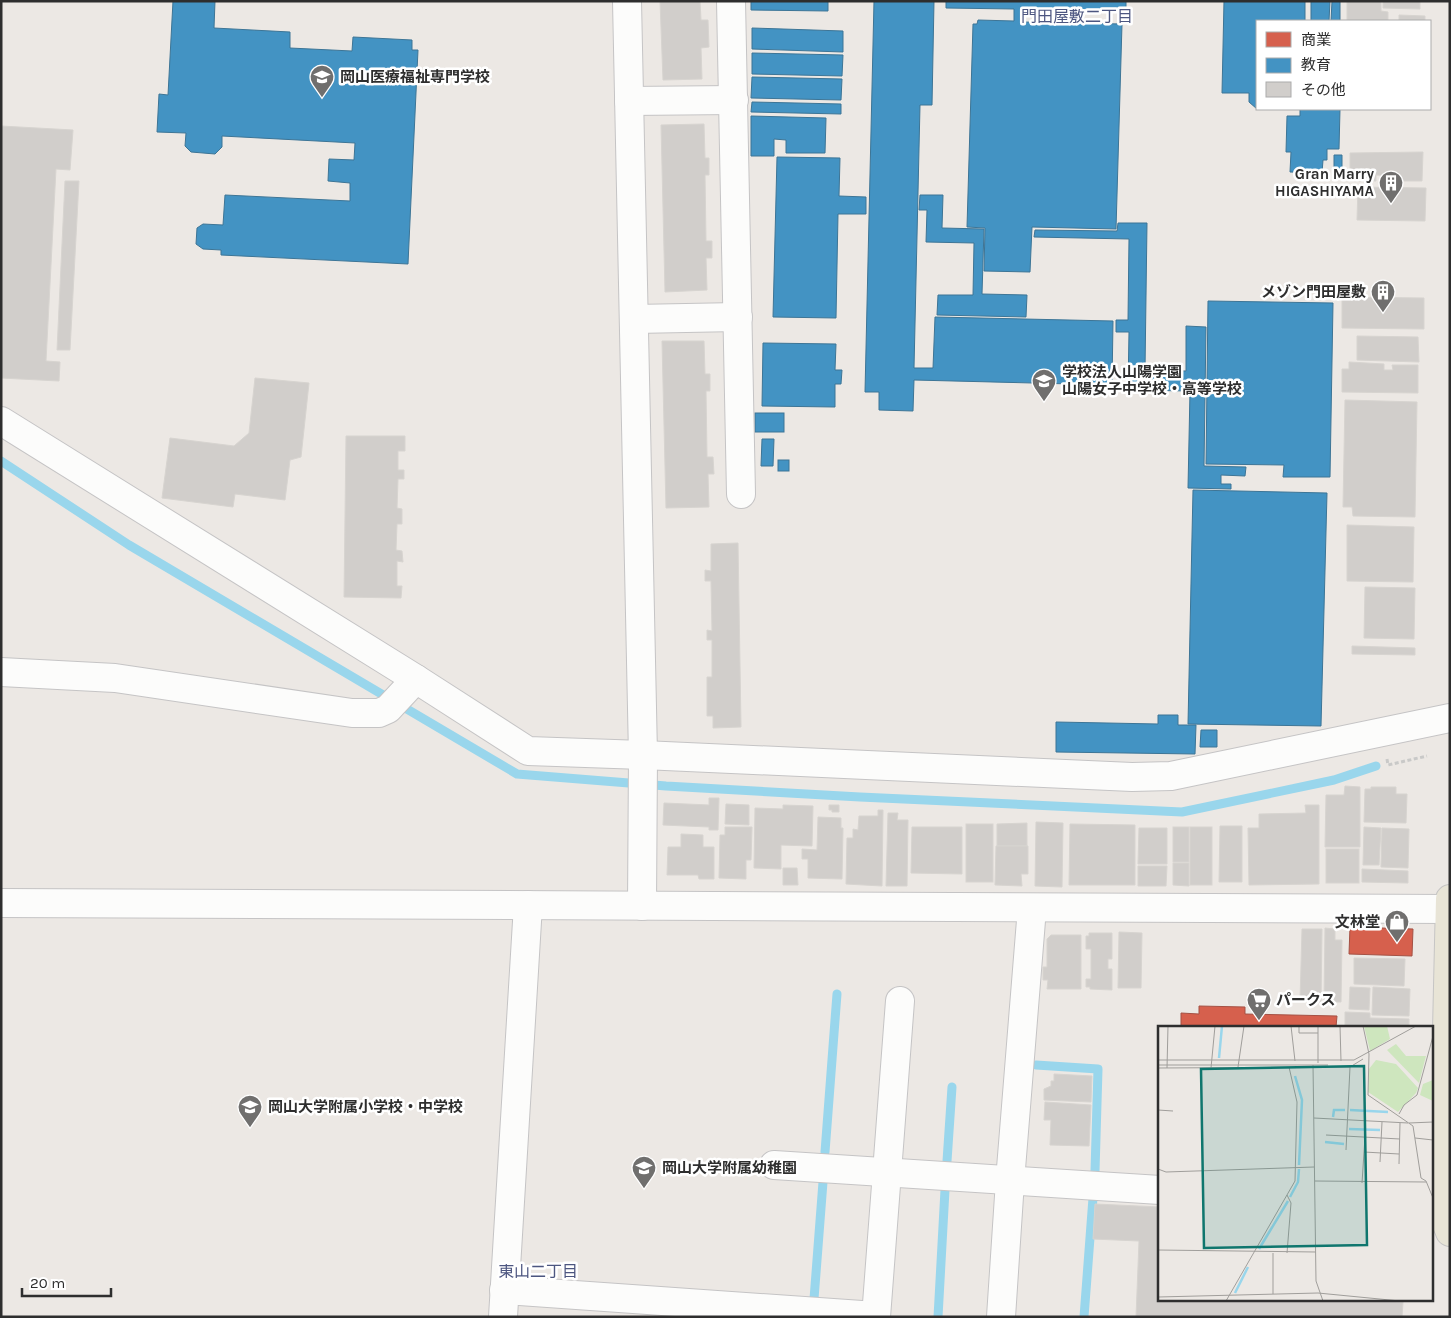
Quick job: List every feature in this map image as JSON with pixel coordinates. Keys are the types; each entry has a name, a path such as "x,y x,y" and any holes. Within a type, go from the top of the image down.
{"main road":[{"path":"1442,1214 1450,899"}],"street":[{"path":"627,1 643,761 642,906"},
{"path":"731,1 741,494"},
{"path":"629,102 734,100"},
{"path":"634,319 738,317"},
{"path":"1,421 402,694 528,751 643,761 1132,777 1171,776 1450,718"},
{"path":"1,672 115,678 352,713 379,713 402,694"},
{"path":"1,903 1450,909"},
{"path":"503,1317 528,906"},
{"path":"1001,1317 1032,908"},
{"path":"504,1290 750,1312 876,1316 900,1001"},
{"path":"774,1165 1158,1190"}],"path":[{"path":"1417,758 1427,756"}],"building: 商業":[{"path":"1350,927 1413,929 1412,956 1349,954"},
{"name":"パークス","path":"1199,1006 1245,1007 1245,1014 1337,1016 1336,1026 1181,1026 1181,1013 1199,1014"}],"building: 教育":[{"path":"173,1 215,1 214,28 290,32 290,48 352,51 353,37 412,40 412,50 418,50 408,264 221,255 221,250 203,249 196,244 197,228 203,224 223,225 225,195 350,201 350,183 328,181 329,159 354,160 355,143 222,136 222,147 215,154 191,152 185,146 186,133 157,132 159,94 168,95"},
{"path":"751,1 828,1 828,11 751,10"},
{"path":"874,1 934,1 932,105 920,105 914,368 933,368 935,317 1113,321 1112,385 914,380 913,411 879,410 879,392 865,392"},
{"path":"946,1 1126,1 1126,12 1025,10 1024,22 1122,24 1116,229 1032,227 1030,272 984,271 985,228 967,227 973,24 977,24 978,20 1014,21 1014,9 946,8"},
{"path":"1224,1 1305,1 1305,20 1256,20 1256,108 1249,102 1249,93 1222,93"},
{"path":"1311,1 1330,1 1329,20 1311,20"},
{"path":"1332,1 1340,1 1340,20 1331,20"},
{"path":"752,28 843,31 843,52 752,49"},
{"path":"752,53 843,55 842,76 752,74"},
{"path":"752,77 842,79 841,100 751,98"},
{"path":"752,102 841,104 841,114 751,112"},
{"path":"1300,110 1340,110 1339,149 1327,149 1327,160 1323,160 1322,173 1290,172 1291,152 1286,152 1287,116 1300,116"},
{"path":"751,116 826,118 825,153 786,153 786,140 774,139 774,156 751,156"},
{"path":"1334,155 1342,155 1342,173 1334,172"},
{"path":"777,157 840,158 839,196 866,197 866,214 838,214 836,318 773,317"},
{"path":"920,195 943,195 942,228 984,229 982,294 1027,295 1026,317 937,315 938,295 973,295 974,243 926,242 927,210 919,210"},
{"path":"1118,223 1147,223 1145,370 1186,371 1186,326 1206,327 1204,466 1246,467 1245,476 1221,475 1221,484 1231,484 1231,489 1188,488 1190,391 1128,390 1129,332 1116,332 1116,320 1128,320 1129,239 1034,237 1035,230 1117,231"},
{"path":"1208,301 1333,303 1330,477 1283,477 1284,465 1206,464"},
{"path":"763,343 836,344 835,370 842,370 841,384 835,384 835,407 762,406"},
{"path":"755,413 784,413 784,432 755,432"},
{"path":"762,439 774,439 773,466 761,466"},
{"path":"778,460 789,460 789,471 778,471"},
{"path":"1193,490 1327,493 1321,726 1188,724"},
{"path":"1158,715 1178,715 1178,725 1196,725 1195,754 1056,752 1056,722 1158,724"},
{"path":"1201,730 1217,730 1217,747 1200,747"}],"building: その他":[{"path":"660,1 700,1 701,20 708,20 709,47 701,48 702,79 663,80"},
{"path":"1347,1 1381,1 1381,11 1388,12 1388,20 1347,20"},
{"path":"1383,1 1420,1 1420,9 1383,8"},
{"path":"1399,15 1425,16 1425,20 1399,20"},
{"path":"704,124 705,158 709,158 709,175 705,175 706,241 712,241 712,258 706,258 707,290 665,292 661,125"},
{"path":"1,126 73,130 70,170 56,169 46,361 60,362 59,381 1,378"},
{"path":"1423,152 1422,181 1397,181 1397,176 1376,175 1376,181 1350,181 1350,153"},
{"path":"65,181 79,181 70,350 57,350"},
{"name":"Gran Marry HIGASHIYAMA","path":"1358,187 1426,188 1425,221 1357,220"},
{"name":"メゾン門田屋敷","path":"1342,297 1424,298 1424,329 1342,328"},
{"path":"1357,336 1418,337 1419,362 1357,360"},
{"path":"662,341 704,341 705,374 710,374 710,391 706,391 707,457 713,457 714,474 708,474 709,507 666,508"},
{"path":"1349,362 1384,364 1384,370 1393,370 1392,365 1418,365 1418,393 1342,392 1342,369 1349,369"},
{"path":"255,378 309,383 301,457 290,460 285,500 235,494 233,507 162,498 170,438 234,446 249,433"},
{"path":"1345,400 1417,402 1415,517 1353,516 1352,507 1343,507"},
{"path":"346,436 405,436 405,451 398,451 398,470 404,470 404,479 398,479 397,508 402,509 402,524 397,524 396,550 402,551 403,562 397,561 397,586 402,586 401,598 344,597"},
{"path":"1347,525 1414,527 1413,582 1347,581"},
{"path":"738,543 741,727 713,728 713,716 707,716 707,677 712,677 712,640 707,640 707,630 712,631 711,581 705,581 705,570 711,571 711,544"},
{"path":"1365,587 1415,588 1414,639 1364,638"},
{"path":"1352,646 1415,648 1415,655 1352,654"},
{"path":"1345,786 1360,787 1360,847 1325,847 1326,795 1344,795"},
{"path":"1371,787 1396,787 1396,794 1407,794 1406,823 1364,822 1365,789 1371,789"},
{"path":"709,798 719,798 718,830 709,830 709,827 663,825 664,803 709,805"},
{"path":"726,804 749,805 749,825 725,824"},
{"path":"783,805 813,806 812,846 781,845 781,869 754,868 755,808 783,809"},
{"path":"829,805 839,805 839,812 829,810"},
{"path":"1305,805 1319,805 1319,884 1249,885 1248,828 1259,828 1259,814 1306,813"},
{"path":"878,810 883,810 882,886 846,884 847,838 853,838 853,829 858,830 859,816 878,816"},
{"path":"888,813 898,813 897,820 908,820 907,886 886,886"},
{"path":"818,817 841,818 841,828 843,828 842,879 808,878 808,859 802,859 802,849 817,850"},
{"path":"1036,822 1063,823 1062,887 1035,886"},
{"path":"1027,823 1027,846 997,846 997,824"},
{"path":"966,824 993,824 993,882 966,882"},
{"path":"1070,824 1135,825 1135,885 1069,885"},
{"path":"1220,826 1242,826 1242,882 1219,882"},
{"path":"725,827 752,827 751,860 746,860 746,879 719,878 720,835 725,835"},
{"path":"912,827 962,827 962,874 911,873"},
{"path":"1173,827 1189,827 1189,862 1173,862"},
{"path":"1190,827 1212,827 1212,885 1190,885"},
{"path":"1364,827 1381,828 1379,865 1363,865"},
{"path":"1139,828 1167,828 1167,864 1138,864"},
{"path":"1382,828 1409,829 1408,868 1381,867"},
{"path":"681,834 703,835 703,847 714,847 714,879 699,879 698,875 667,875 668,847 681,847"},
{"path":"996,846 1028,846 1028,874 1021,874 1022,886 995,885"},
{"path":"1326,849 1359,849 1359,883 1326,883"},
{"path":"1173,863 1189,863 1189,886 1173,885"},
{"path":"1138,866 1167,866 1166,886 1138,886"},
{"path":"783,868 797,868 798,885 783,885"},
{"path":"1362,869 1408,871 1408,883 1362,882"},
{"path":"1325,928 1335,929 1335,940 1342,940 1341,1002 1324,1002"},
{"path":"1302,929 1322,929 1321,1002 1300,1001"},
{"path":"1119,932 1142,933 1141,988 1118,988"},
{"path":"1089,933 1112,933 1112,959 1108,959 1108,969 1112,969 1112,990 1090,989 1090,987 1086,987 1086,979 1091,979 1091,949 1086,949 1086,936 1089,936"},
{"path":"1051,935 1081,935 1081,989 1047,989 1048,980 1043,980 1043,967 1047,967 1047,939"},
{"path":"1354,958 1405,959 1404,986 1354,984"},
{"path":"1350,987 1370,988 1369,1010 1349,1009"},
{"path":"1373,987 1410,989 1409,1016 1372,1015"},
{"path":"1345,1012 1370,1013 1370,1018 1409,1019 1409,1026 1345,1026"},
{"path":"1054,1074 1092,1076 1091,1102 1044,1100 1044,1089 1051,1086 1051,1081 1054,1081"},
{"path":"1045,1102 1091,1105 1089,1146 1050,1145 1051,1120 1044,1120"},
{"path":"1095,1204 1158,1207 1158,1300 1360,1300 1403,1302 1402,1317 1136,1317 1139,1241 1093,1239"}],"waterway":[{"path":"1,461 129,545 517,774 666,786 1182,812 1334,780 1376,766"},
{"path":"825,1152 837,994"},
{"path":"1036,1065 1098,1069 1095,1171"},
{"path":"947,1161 952,1087"},
{"path":"814,1299 823,1182"},
{"path":"938,1317 945,1190"},
{"path":"1084,1317 1093,1198"}],"place":[{"name":"岡山医療福祉専門学校","path":"322,98"},
{"name":"Gran Marry HIGASHIYAMA","path":"1391,204"},
{"name":"メゾン門田屋敷","path":"1383,313"},
{"name":"学校法人山陽学園 山陽女子中学校・高等学校","path":"1044,402"},
{"name":"文林堂","path":"1397,943"},
{"name":"パークス","path":"1259,1021"},
{"name":"岡山大学附属小学校・中学校","path":"250,1128"},
{"name":"岡山大学附属幼稚園","path":"644,1189"}],"district":[{"name":"門田屋敷二丁目","path":"1077,16"},
{"name":"東山二丁目","path":"538,1271"}]}
